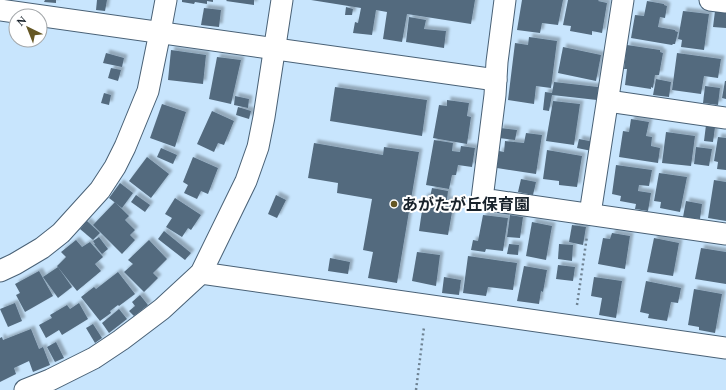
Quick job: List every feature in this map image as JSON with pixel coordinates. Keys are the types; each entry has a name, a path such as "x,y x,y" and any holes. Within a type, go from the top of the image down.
{"street":[{"path":"0,271 42,248 61,233 100,190 111,173 125,147 148,91 166,0"},
{"path":"25,390 50,380 94,358 116,344 162,309 201,273 246,182 258,147 282,0"},
{"path":"505,0 496,62 496,80 482,199 726,234"},
{"path":"590,214 623,0"},
{"path":"710,0 726,2"},
{"path":"0,10 496,80"},
{"path":"608,101 726,118"},
{"path":"201,273 726,348"}],"path":[{"path":"574,327 590,214"},
{"path":"416,390 421,350"}],"building":[{"path":"45,0 56,0 56,3 44,2"},
{"path":"97,0 107,0 105,11 96,10"},
{"path":"182,0 213,0 213,2 207,1 207,4 195,2 194,4 182,2"},
{"path":"254,0 254,5 226,1"},
{"path":"311,0 475,0 471,24 407,14 402,42 383,39 387,12 376,10 372,35 353,33 355,22 358,23 361,8"},
{"path":"522,0 563,0 558,25 542,23 540,33 517,30"},
{"path":"568,0 599,0 598,1 607,3 602,33 592,31 592,35 570,31 571,26 563,25"},
{"path":"647,1 664,4 667,6 665,18 660,17 658,27 675,30 678,32 675,44 672,45 631,38 635,15 644,16"},
{"path":"346,7 353,9 352,15 345,15"},
{"path":"204,8 221,10 219,27 201,25"},
{"path":"683,11 709,14 704,50 681,47 682,40 678,39"},
{"path":"715,11 726,12 726,28 713,27"},
{"path":"409,17 426,20 424,29 446,31 444,48 406,42"},
{"path":"529,37 557,41 551,88 536,86 534,104 508,100 515,43 528,45"},
{"path":"627,45 660,50 660,52 663,53 659,75 655,75 653,88 651,87 651,89 625,85 627,69 624,69"},
{"path":"563,47 601,55 596,81 558,73"},
{"path":"171,50 206,55 203,84 168,80"},
{"path":"106,53 124,58 122,67 103,63"},
{"path":"677,53 721,59 718,78 704,76 701,94 672,90"},
{"path":"217,57 241,60 231,104 209,99"},
{"path":"111,68 121,70 118,81 108,78"},
{"path":"656,79 671,82 669,97 653,95"},
{"path":"726,81 726,99 722,98"},
{"path":"554,82 598,87 597,100 552,95 549,111 543,110 545,92 552,93"},
{"path":"705,86 720,88 718,105 703,103"},
{"path":"335,87 427,100 422,136 330,121"},
{"path":"104,93 111,95 109,105 101,103"},
{"path":"235,96 249,99 248,108 234,105"},
{"path":"447,100 469,103 467,116 471,117 467,144 433,138 439,105 447,106"},
{"path":"553,101 580,104 574,145 546,141"},
{"path":"162,104 186,112 175,147 150,138"},
{"path":"238,107 251,111 249,119 236,115"},
{"path":"212,111 234,121 224,145 218,143 214,152 197,144"},
{"path":"631,119 649,122 646,136 652,137 651,146 660,148 658,163 619,157 623,131 629,132"},
{"path":"706,125 715,127 713,142 704,141"},
{"path":"500,128 517,130 515,140 499,138"},
{"path":"666,132 695,136 691,166 662,163"},
{"path":"526,133 542,135 536,174 497,168 499,151 504,152 505,141 524,143"},
{"path":"718,137 726,138 726,170 717,169 718,162 714,161"},
{"path":"579,139 594,142 592,151 577,148"},
{"path":"434,140 453,143 452,151 460,152 461,146 475,148 472,167 458,165 456,175 452,175 449,189 426,185"},
{"path":"314,143 383,155 384,147 419,152 397,283 368,278 373,252 363,250 372,199 337,193 338,183 308,178"},
{"path":"696,147 712,149 709,166 694,164"},
{"path":"161,148 177,155 173,164 157,157"},
{"path":"547,150 582,156 577,187 559,185 559,181 543,179"},
{"path":"147,157 169,174 151,198 129,181"},
{"path":"193,157 218,168 208,194 201,191 197,199 184,193 188,185 183,182"},
{"path":"616,165 652,170 649,186 639,185 638,191 651,193 648,211 635,209 636,204 620,201 621,196 612,194"},
{"path":"659,173 687,177 680,212 660,208 661,202 654,201"},
{"path":"521,179 536,182 533,195 518,192"},
{"path":"714,180 726,182 726,221 708,218"},
{"path":"120,183 133,193 122,208 109,198"},
{"path":"432,188 448,191 447,200 454,201 448,235 419,231 424,197 430,197"},
{"path":"136,195 150,205 145,212 131,202"},
{"path":"276,195 286,200 277,218 268,214"},
{"path":"175,198 201,215 191,230 188,228 182,237 166,227 172,218 165,214"},
{"path":"686,201 702,204 700,219 683,217"},
{"path":"115,202 129,216 125,220 135,230 130,235 135,240 122,254 93,225"},
{"path":"483,215 508,218 503,251 486,249 485,252 471,250 473,240 478,241"},
{"path":"510,215 523,217 520,238 507,237"},
{"path":"87,221 100,233 93,240 80,229"},
{"path":"532,222 552,226 546,260 526,256"},
{"path":"572,225 586,227 583,245 569,242"},
{"path":"164,231 191,253 185,260 158,239"},
{"path":"612,233 630,236 625,269 598,264 603,238 610,239"},
{"path":"99,237 108,249 102,254 93,241"},
{"path":"654,238 679,243 673,276 647,272"},
{"path":"76,240 82,247 90,242 103,257 95,264 101,271 77,291 57,266 66,257 61,252"},
{"path":"149,240 167,259 153,273 158,278 144,292 124,272 133,264 128,260"},
{"path":"509,244 519,245 518,255 507,254"},
{"path":"559,244 573,245 572,261 558,259"},
{"path":"701,248 726,252 726,284 695,279"},
{"path":"417,252 440,255 436,286 412,281"},
{"path":"468,256 517,263 513,290 488,287 486,296 463,293"},
{"path":"330,258 350,262 348,274 328,271"},
{"path":"558,265 575,267 573,281 556,279"},
{"path":"524,266 547,270 539,304 517,301"},
{"path":"58,267 72,287 58,298 43,277"},
{"path":"39,271 53,296 25,312 16,295 20,293 15,284"},
{"path":"118,272 135,294 110,311 111,313 100,321 81,297 94,287 96,289"},
{"path":"444,277 461,280 459,295 442,293"},
{"path":"594,277 622,281 616,318 599,315 602,298 591,296"},
{"path":"646,281 681,288 678,303 671,302 667,321 648,318 649,314 640,312"},
{"path":"694,289 722,294 715,333 699,330 699,327 688,325"},
{"path":"140,295 148,305 134,316 129,311 135,306 132,302"},
{"path":"15,303 22,321 8,327 0,309"},
{"path":"79,303 88,319 62,335 59,330 46,338 39,325 52,318 50,315 67,305 70,309"},
{"path":"119,309 127,319 109,333 102,323"},
{"path":"93,324 102,338 95,343 86,328"},
{"path":"31,329 39,349 43,347 50,365 33,372 29,361 14,368 16,374 0,382 0,338 2,337 3,340"},
{"path":"56,342 64,358 55,362 47,347"}],"place":[{"name":"あがたが丘保育園","path":"394,204"}]}
